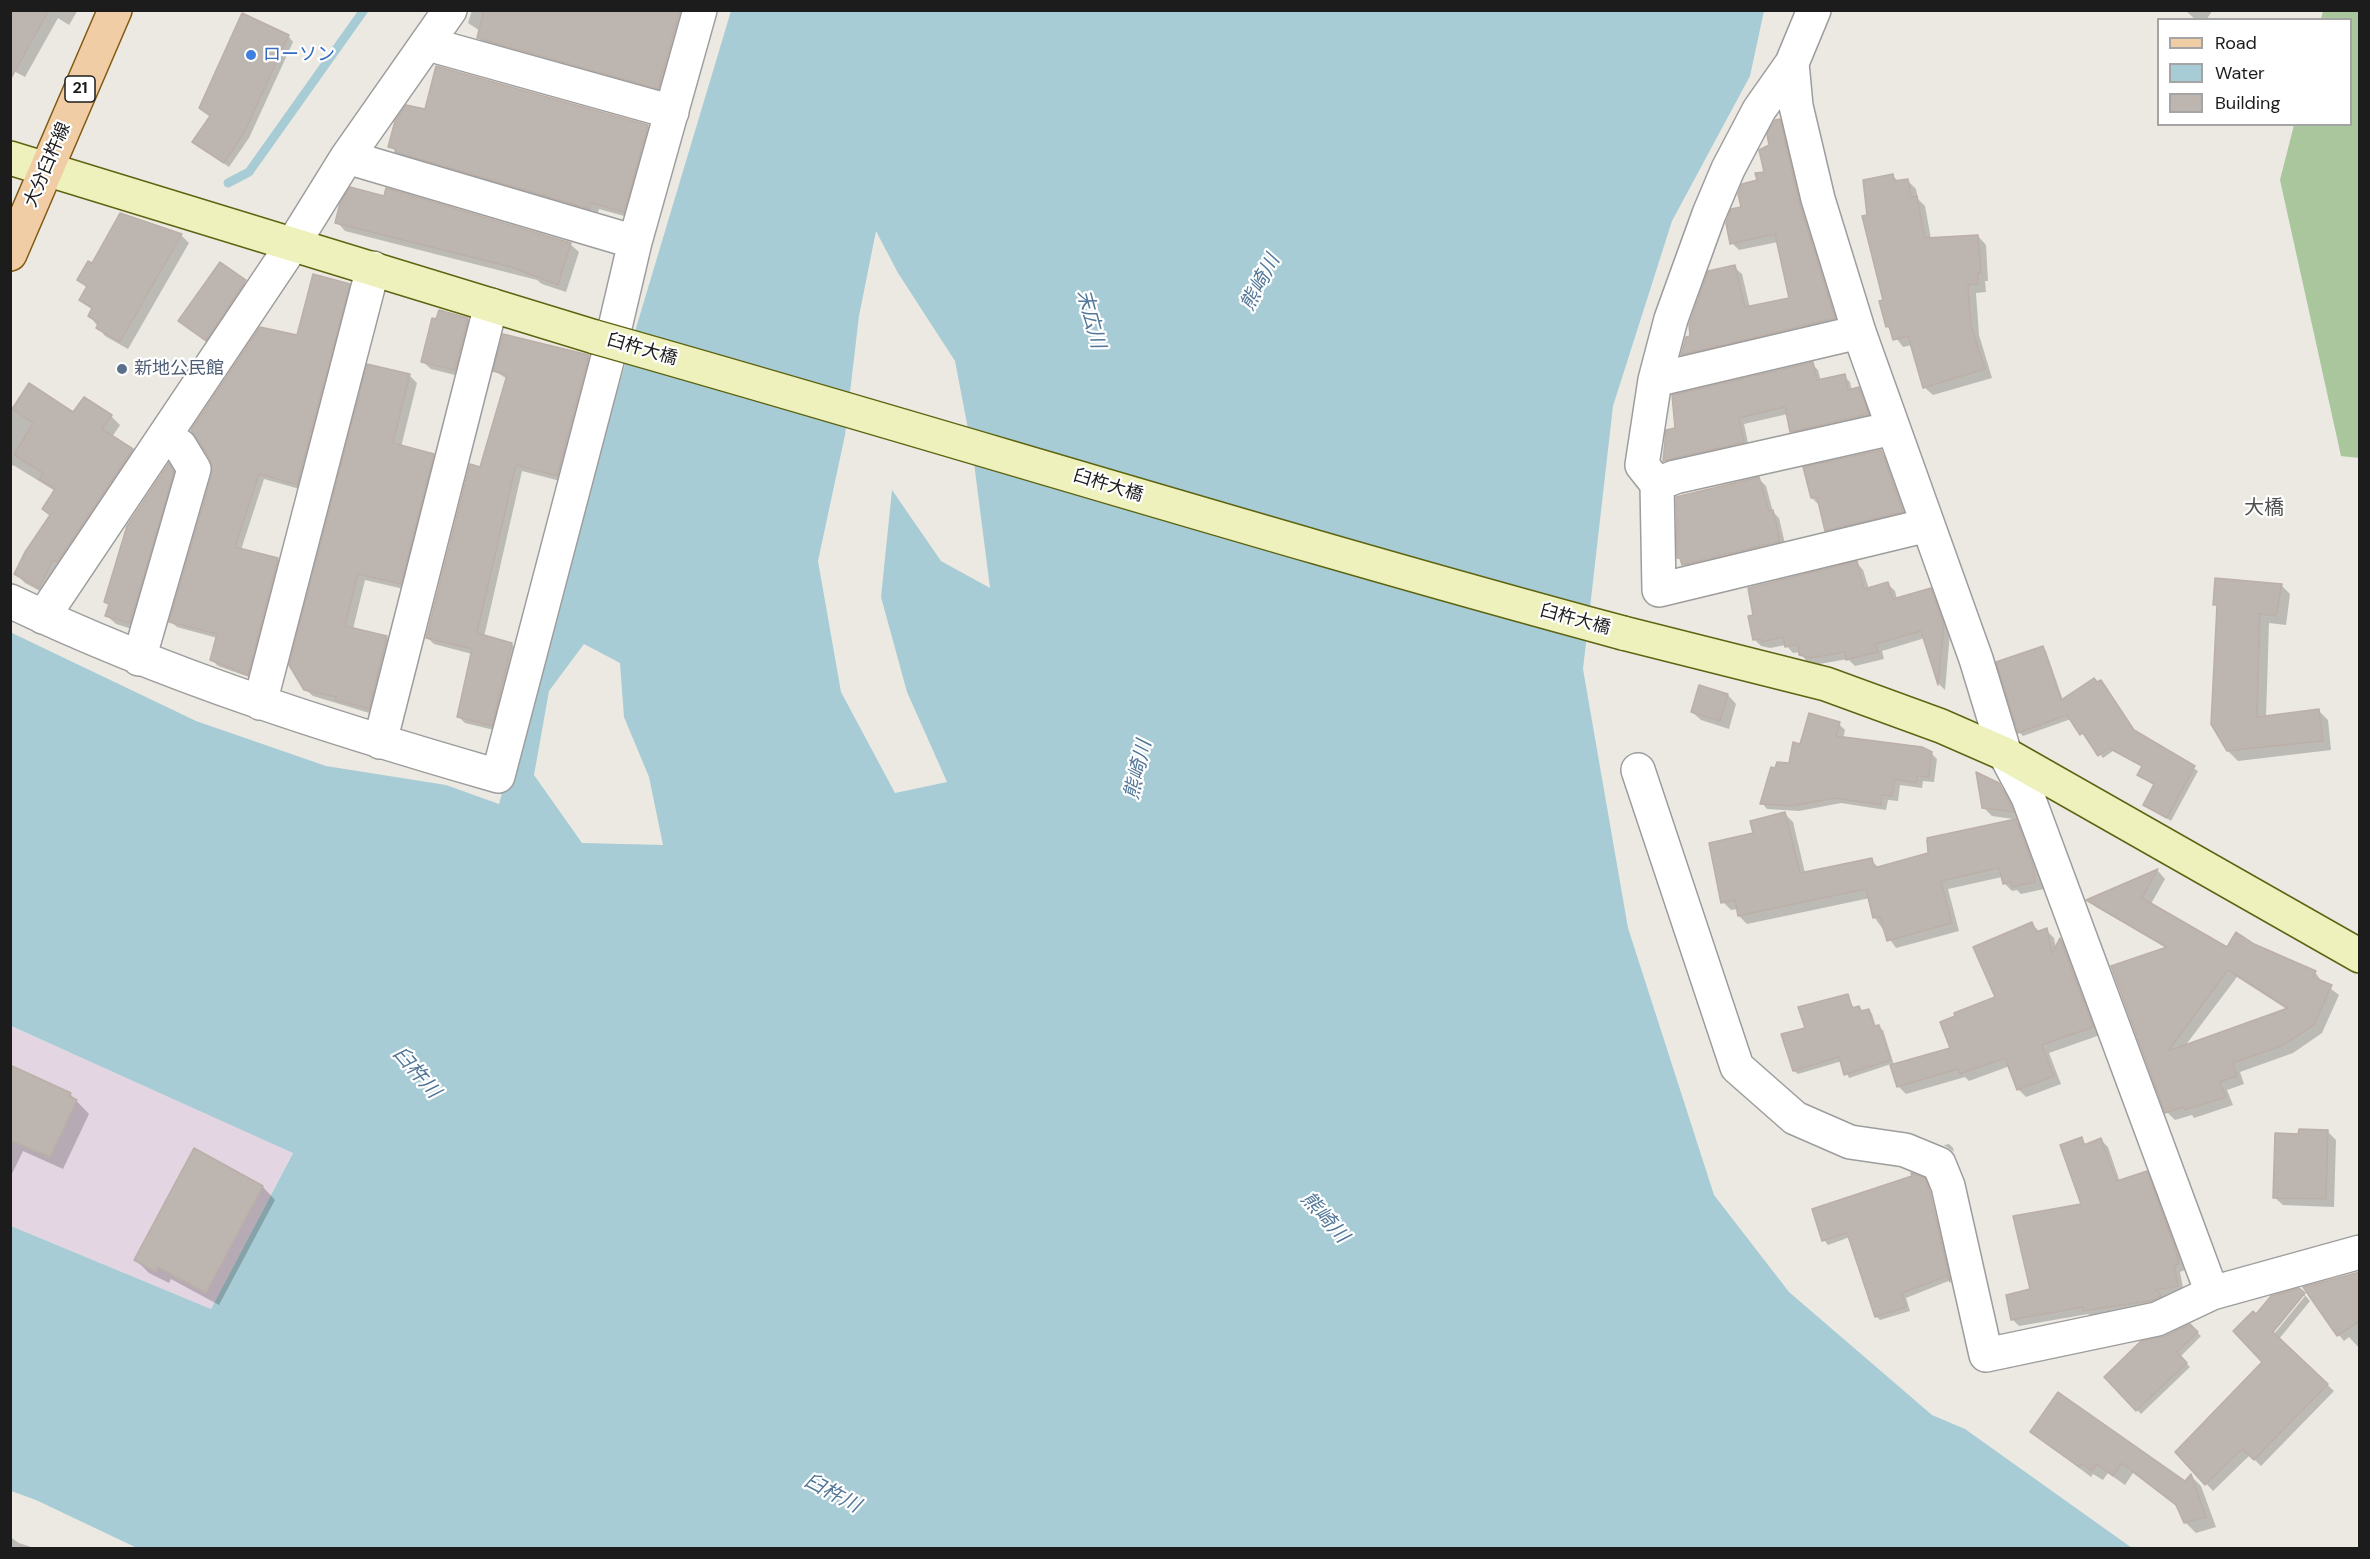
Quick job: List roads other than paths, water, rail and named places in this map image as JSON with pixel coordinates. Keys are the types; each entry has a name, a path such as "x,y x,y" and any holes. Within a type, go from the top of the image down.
{"main road":[{"name":"大分臼杵線","path":"10,254 115,10"}],"street":[{"path":"43,617 293,244 347,157 450,10"},
{"path":"10,601 138,659 260,703 380,742 498,776 608,357 635,242 700,10"},
{"path":"1814,10 1792,63 1759,110 1728,169 1671,319 1655,380 1642,465 1657,484 1659,590 1928,525"},
{"path":"428,44 672,112"},
{"path":"1792,63 1796,106 1818,199 1859,332 1976,659 2005,754 2028,797 2212,1293"},
{"path":"347,157 635,242"},
{"name":"臼杵大橋","path":"10,158 595,337 900,423 1467,591 1826,684 1941,726 2005,754 2360,956"},
{"path":"260,703 373,268"},
{"path":"380,742 491,305"},
{"path":"1655,380 1859,332"},
{"path":"1657,484 1676,477 1893,428"},
{"path":"138,659 194,469 180,446 165,435"},
{"path":"1638,770 1737,1067 1795,1118 1850,1142 1905,1150 1939,1164 1948,1185 1986,1354 2157,1319 2212,1293 2360,1252"}],"water":[{"path":"731,11 1764,11 1750,76 1672,221 1613,406 1583,669 1628,928 1714,1195 1789,1292 1932,1415 1965,1429 2132,1548 137,1548 36,1500 11,1491 11,1226 211,1309 293,1153 11,1026 10,632 196,721 326,766 446,785 499,804 553,605","holes":["876,231 898,273 955,361 973,455 990,588 941,561 892,490 881,597 907,692 947,782 895,793 841,692 818,561 845,435 859,316","584,644 620,663 624,717 649,777 663,845 582,843 534,775 549,691"]}],"waterway":[{"path":"228,183 249,172 364,10"}],"place":[{"name":"ローソン","path":"251,55"},
{"name":"新地公民館","path":"122,369"}],"district":[{"name":"大橋","path":"2264,509"}],"water label":[{"name":"熊崎川","path":"1261,283"},
{"name":"末広川","path":"1090,319"},
{"name":"熊崎川","path":"1139,770"},
{"name":"臼杵川","path":"416,1073"},
{"name":"熊崎川","path":"1324,1218"},
{"name":"臼杵川","path":"832,1494"}]}
